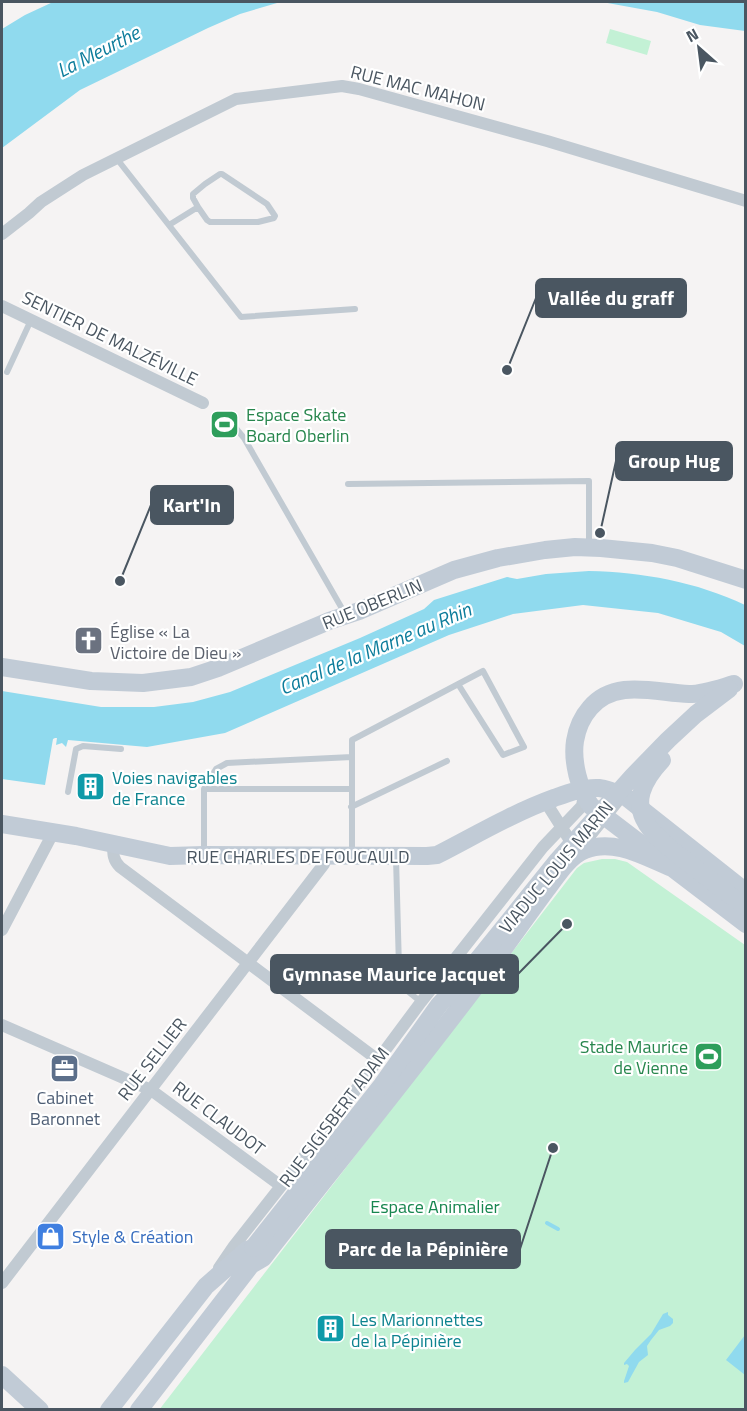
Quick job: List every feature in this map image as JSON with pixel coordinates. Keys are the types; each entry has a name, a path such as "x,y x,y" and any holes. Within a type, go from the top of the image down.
{"main road":[{"name":"RUE OBERLIN","path":"2,667 91,681 143,683 191,677 359,611 454,570 498,558 545,550 588,548 629,550 660,555 746,580"},
{"path":"736,683 702,693 617,691 602,697 586,712 578,729 574,755 583,790 591,806 746,924"},
{"path":"736,683 702,721 654,768 643,789 640,808 646,824 661,842 746,907"},
{"name":"VIADUC LOUIS MARIN","path":"206,1286 248,1250 252,1257 408,1051 434,1012 558,860 668,740 696,714 736,683"},
{"name":"RUE CHARLES DE FOUCAULD","path":"2,824 170,856 427,856 437,855 514,814 545,801 583,790 600,788 626,797"},
{"path":"626,797 746,892"},
{"path":"578,853 604,846 615,847 627,849 672,868"},
{"name":"RUE SIGISBERT ADAM","path":"139,1410 252,1257 263,1258 404,1080 559,873 578,853"},
{"name":"RUE SIGISBERT ADAM","path":"109,1410 206,1286"},
{"path":"2,1375 40,1410"}],"street":[{"name":"RUE MAC MAHON","path":"2,234 52,194 83,175 236,99 342,86 547,141 746,201"},
{"name":"SENTIER DE MALZÉVILLE","path":"2,306 202,403"},
{"name":"RUE SIGISBERT ADAM","path":"206,1286 234,1246 543,847 582,806 583,790"},
{"path":"545,801 578,853"},
{"path":"2,930 53,832"},
{"path":"113,844 112,855 115,863 378,1060"},
{"name":"RUE SELLIER","path":"2,1283 248,964 324,864 327,856"},
{"name":"RUE CLAUDOT","path":"2,1025 151,1090 281,1186"}],"lane":[{"path":"117,159 241,317 355,309"},
{"path":"222,174 267,204 275,216 258,222 210,222 198,207 193,194 217,175 222,174"},
{"path":"169,225 198,207"},
{"path":"7,372 31,320"},
{"path":"224,414 244,438 345,615"},
{"path":"348,484 589,481 588,548"},
{"path":"352,856 352,740 458,684 483,671 524,747 503,755 458,684"},
{"path":"68,792 76,748 83,746 121,749"},
{"path":"204,855 204,789 216,769 227,763 352,757"},
{"path":"351,807 447,761"},
{"path":"204,789 351,789"},
{"path":"578,853 626,797"},
{"path":"396,856 399,968 405,989 422,1002"}],"green space":[{"path":"610,29 651,41 647,55 606,43"},
{"name":"Espace Animalier","path":"602,859 627,862 745,945 745,1409 159,1410 577,868 584,863"}],"water":[{"name":"La Meurthe","path":"53,2 287,2 240,14 80,90 2,148 2,29"},
{"path":"602,2 745,2 745,31 700,25 657,12"},
{"name":"Canal de la Marne au Rhin","path":"589,571 649,576 689,584 745,605 745,646 721,632 658,613 583,605 513,614 449,635 225,733 147,747 68,740 66,747 62,743 56,745 57,738 55,738 45,785 2,779 2,691 101,707 154,707 193,702 230,692 360,638 424,609 434,600 507,577 517,579"},
{"path":"668,1312 673,1323 659,1330 647,1346 648,1355 639,1362 628,1382 624,1383 629,1366 624,1363 651,1334 663,1314"},
{"path":"745,1335 745,1375 726,1360"}],"waterway":[{"path":"547,1223 558,1229"}],"place":[{"name":"Vallée du graff","path":"507,370"},
{"name":"Espace Skate Board Oberlin","path":"225,424"},
{"name":"Group Hug","path":"600,533"},
{"name":"Kart'In","path":"120,581"},
{"name":"Église « La Victoire de Dieu »","path":"89,641"},
{"name":"Voies navigables de France","path":"91,787"},
{"name":"Gymnase Maurice Jacquet","path":"567,924"},
{"name":"Stade Maurice de Vienne","path":"709,1056"},
{"name":"Cabinet Baronnet","path":"65,1068"},
{"name":"Parc de la Pépinière","path":"553,1148"},
{"name":"Style & Création","path":"51,1236"},
{"name":"Les Marionnettes de la Pépinière","path":"330,1329"}]}
